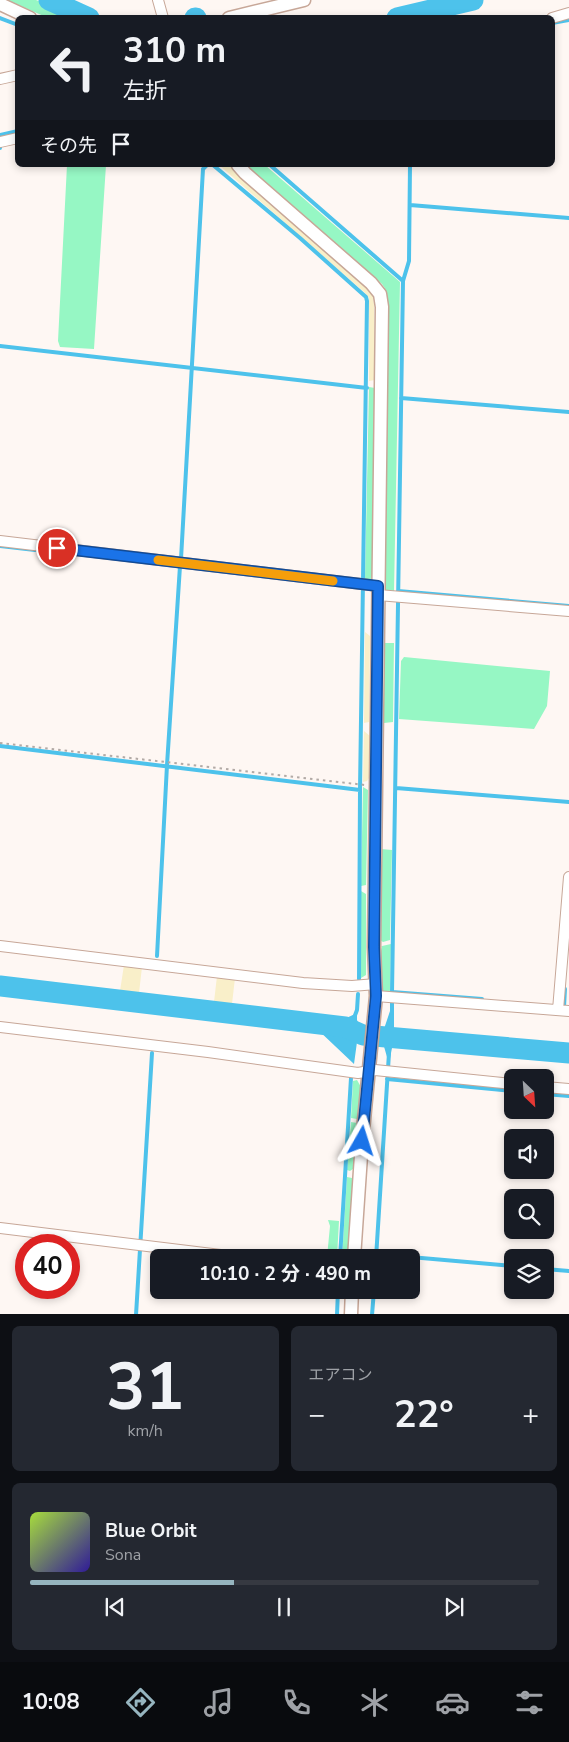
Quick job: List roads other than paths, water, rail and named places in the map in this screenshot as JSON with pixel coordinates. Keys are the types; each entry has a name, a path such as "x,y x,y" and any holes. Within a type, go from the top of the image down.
{"street":[{"path":"158,0 162,15"},
{"path":"242,15 304,0"},
{"path":"0,4 24,15"},
{"path":"555,17 569,13"},
{"path":"0,79 15,76"},
{"path":"0,142 15,139"},
{"path":"240,167 371,283 380,294 382,307 370,588 376,990 362,1141 355,1249"},
{"path":"0,541 370,588 398,596 569,610"},
{"path":"0,946 303,983 352,986 564,1010 569,877"},
{"path":"0,1027 208,1052 358,1073 387,1072 504,1083"},
{"path":"554,1088 569,1089"},
{"path":"0,1228 178,1249"},
{"path":"351,1314 352,1299"}],"water":[{"path":"391,1008 394,1009 394,1033 397,1033 396,1043 393,1043 390,1058 387,1057 383,1043 359,1040 357,1042 354,1064 316,1028 317,1019 342,1020 357,1014 361,1030 384,1029"}],"waterway":[{"path":"49,0 82,15"},
{"path":"410,15 473,0"},
{"path":"0,18 15,24"},
{"path":"555,22 569,20"},
{"path":"0,135 15,132"},
{"path":"181,559 203,169 205,167"},
{"path":"215,167 300,238 366,297 367,301 359,979"},
{"path":"272,167 403,281 392,993"},
{"path":"403,281 409,261 410,167"},
{"path":"410,205 569,218"},
{"path":"0,346 367,388"},
{"path":"401,398 569,412"},
{"path":"0,546 35,550"},
{"path":"157,956 180,566"},
{"path":"398,591 569,606"},
{"path":"0,746 360,790"},
{"path":"396,788 569,802"},
{"path":"0,986 345,1027 363,1035 569,1053"},
{"path":"564,1007 565,989"},
{"path":"392,992 482,999"},
{"path":"354,1018 357,1010 358,994"},
{"path":"392,1001 392,1013"},
{"path":"136,1314 152,1053"},
{"path":"377,1249 389,1053"},
{"path":"341,1249 351,1078"},
{"path":"387,1079 504,1090"},
{"path":"554,1095 569,1096"},
{"path":"420,1258 504,1265"},
{"path":"554,1270 569,1271"},
{"path":"337,1314 338,1299"},
{"path":"372,1314 373,1299"}]}
